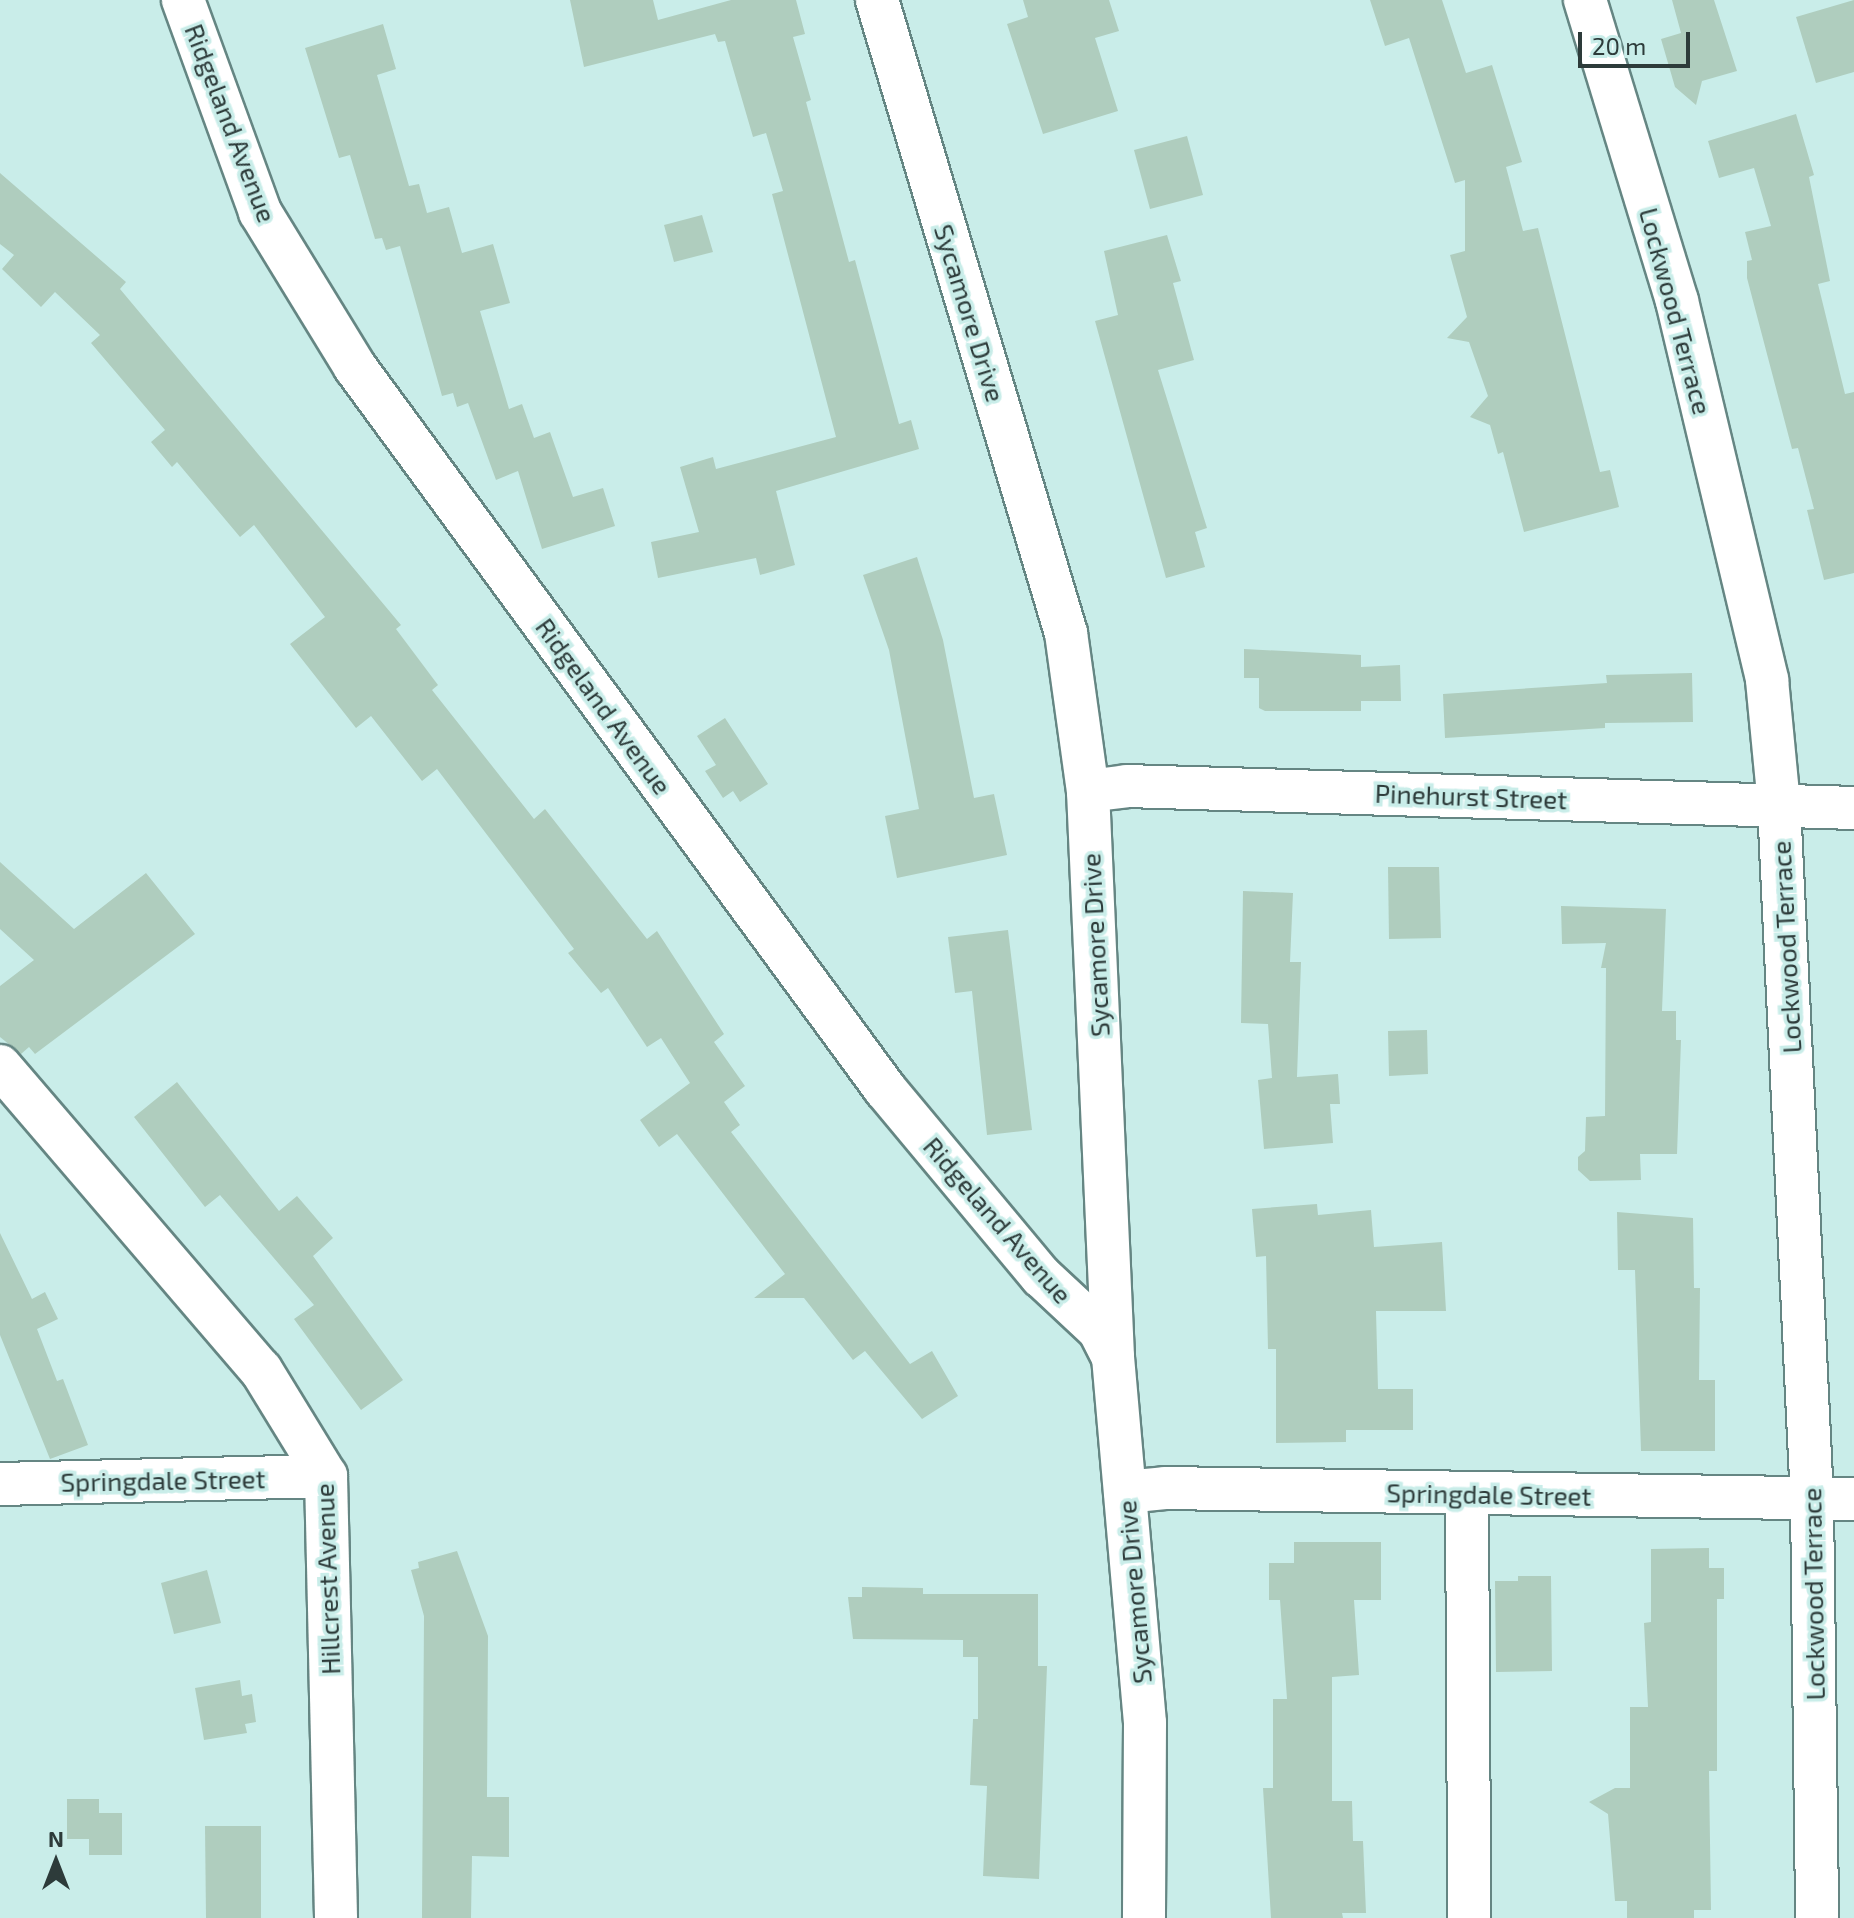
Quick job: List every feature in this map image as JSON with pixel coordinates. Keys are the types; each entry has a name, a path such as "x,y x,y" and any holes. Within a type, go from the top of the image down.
{"street":[{"name":"Ridgeland Avenue","path":"183,0 260,212 355,367 885,1089 1041,1276 1099,1330 1113,1357"},
{"name":"Sycamore Drive","path":"877,0 1066,633 1088,791 1113,1357 1145,1723 1144,1918"},
{"name":"Lockwood Terrace","path":"1585,0 1677,301 1767,680 1779,805 1812,1500 1817,1918"},
{"name":"Pinehurst Street","path":"1088,791 1126,786 1854,808"},
{"name":"Hillcrest Avenue","path":"0,1066 261,1370 326,1476 336,1918"},
{"name":"Springdale Street","path":"0,1484 326,1476"},
{"name":"Springdale Street","path":"1125,1492 1165,1488 1854,1499"},
{"path":"1467,1493 1469,1918"}],"building":[{"path":"570,0 653,0 658,20 731,0 796,0 805,34 793,37 811,100 806,102 849,262 855,260 899,424 911,420 919,449 776,491 795,565 760,575 756,558 658,578 651,542 699,532 680,467 713,457 716,469 836,437 772,194 783,191 766,133 753,137 725,41 718,42 715,34 584,67"},
{"path":"1023,0 1109,0 1119,31 1095,38 1118,111 1043,134 1007,24 1028,17"},
{"path":"1370,0 1442,0 1466,73 1492,65 1522,162 1506,167 1523,231 1538,228 1600,472 1610,470 1619,507 1524,532 1503,452 1498,454 1490,425 1470,417 1488,396 1469,342 1447,338 1467,317 1450,255 1465,251 1465,180 1455,183 1409,38 1385,46"},
{"path":"1672,0 1714,0 1737,71 1702,81 1696,105 1675,87 1661,39 1681,33"},
{"path":"1854,0 1854,72 1816,83 1796,17"},
{"path":"383,24 396,69 377,75 409,186 419,184 427,213 449,207 462,253 493,244 510,303 480,311 509,409 522,404 534,438 550,432 573,497 603,488 615,526 542,549 518,471 496,480 468,403 457,407 453,393 442,396 400,246 386,250 382,238 375,239 350,155 339,158 305,48"},
{"path":"1796,114 1814,175 1809,177 1830,281 1818,284 1845,394 1854,392 1854,573 1824,580 1807,510 1814,509 1798,448 1792,449 1747,278 1747,261 1752,260 1745,232 1771,226 1754,168 1719,178 1708,141"},
{"path":"1187,136 1203,195 1150,209 1134,150"},
{"path":"0,173 126,282 120,289 401,625 396,629 438,685 432,690 534,819 545,809 647,939 657,931 724,1034 714,1042 745,1086 724,1102 740,1125 731,1132 910,1364 932,1351 958,1396 922,1419 865,1351 853,1360 804,1298 754,1298 785,1274 677,1134 659,1147 640,1120 690,1083 661,1038 647,1047 608,988 601,993 568,953 574,949 437,769 422,781 371,716 356,728 290,644 325,617 254,525 240,537 177,462 172,467 151,442 165,430 91,343 100,335 55,292 41,307 2,269 14,255 0,244"},
{"path":"702,215 713,252 674,262 664,225"},
{"path":"1167,235 1181,281 1173,283 1194,360 1158,370 1207,528 1195,532 1205,567 1166,578 1095,321 1118,315 1104,251"},
{"path":"917,557 943,640 974,798 994,794 1007,855 897,878 885,816 919,809 889,650 863,575"},
{"path":"1244,649 1361,655 1361,667 1400,665 1401,701 1361,701 1361,711 1265,711 1259,708 1259,678 1244,678"},
{"path":"1692,673 1693,722 1605,723 1605,728 1445,738 1443,694 1607,683 1606,675"},
{"path":"725,718 768,784 740,802 733,791 723,798 705,771 716,765 697,736"},
{"path":"0,862 74,929 146,873 195,934 35,1054 29,1047 21,1054 0,1037 0,986 34,960 0,929"},
{"path":"1388,867 1439,867 1441,938 1389,939"},
{"path":"1243,891 1293,893 1290,962 1301,962 1297,1077 1338,1074 1340,1104 1330,1104 1333,1143 1264,1149 1258,1080 1272,1078 1268,1024 1241,1023"},
{"path":"1561,906 1666,909 1662,1011 1676,1011 1676,1040 1681,1040 1677,1154 1640,1154 1641,1180 1590,1181 1578,1170 1578,1157 1585,1151 1586,1117 1605,1116 1606,968 1601,968 1606,943 1562,944"},
{"path":"1008,930 1032,1130 987,1135 972,991 955,993 948,937"},
{"path":"1427,1030 1428,1074 1389,1076 1388,1031"},
{"path":"177,1082 279,1211 297,1196 333,1238 313,1256 403,1380 361,1410 294,1319 314,1305 220,1195 205,1207 134,1117"},
{"path":"1317,1204 1318,1215 1371,1210 1374,1247 1442,1242 1446,1311 1376,1311 1378,1389 1413,1389 1413,1430 1346,1430 1346,1442 1276,1443 1276,1349 1268,1349 1266,1256 1256,1257 1252,1209"},
{"path":"1617,1212 1693,1218 1694,1288 1700,1288 1699,1380 1715,1380 1715,1451 1641,1451 1635,1270 1618,1270"},
{"path":"0,1233 32,1299 45,1292 58,1319 37,1329 57,1381 63,1379 88,1445 50,1459 0,1335"},
{"path":"1294,1542 1381,1542 1381,1600 1354,1600 1359,1675 1332,1677 1332,1801 1352,1801 1353,1841 1363,1841 1366,1913 1342,1913 1343,1918 1271,1918 1263,1788 1273,1788 1273,1699 1287,1699 1280,1600 1269,1600 1269,1563 1294,1563"},
{"path":"1709,1548 1709,1568 1724,1568 1724,1599 1717,1599 1717,1771 1709,1771 1711,1910 1694,1910 1694,1918 1627,1918 1627,1901 1615,1901 1608,1814 1589,1802 1615,1788 1630,1788 1630,1707 1648,1707 1644,1623 1651,1622 1651,1549"},
{"path":"457,1551 488,1636 487,1797 509,1797 509,1857 472,1856 471,1918 422,1918 424,1616 411,1570 419,1568 418,1562"},
{"path":"207,1570 221,1623 174,1634 161,1583"},
{"path":"1518,1576 1551,1576 1552,1671 1496,1672 1495,1581 1518,1581"},
{"path":"862,1587 923,1588 923,1594 1038,1594 1038,1666 1047,1666 1039,1879 983,1876 987,1786 970,1785 973,1719 978,1719 978,1657 963,1657 963,1640 853,1639 848,1597 862,1597"},
{"path":"240,1680 242,1696 252,1694 256,1722 245,1724 247,1733 204,1740 195,1688"},
{"path":"67,1799 99,1799 99,1813 122,1813 122,1855 89,1855 89,1839 67,1839"},
{"path":"205,1826 261,1826 261,1918 206,1918"}]}
